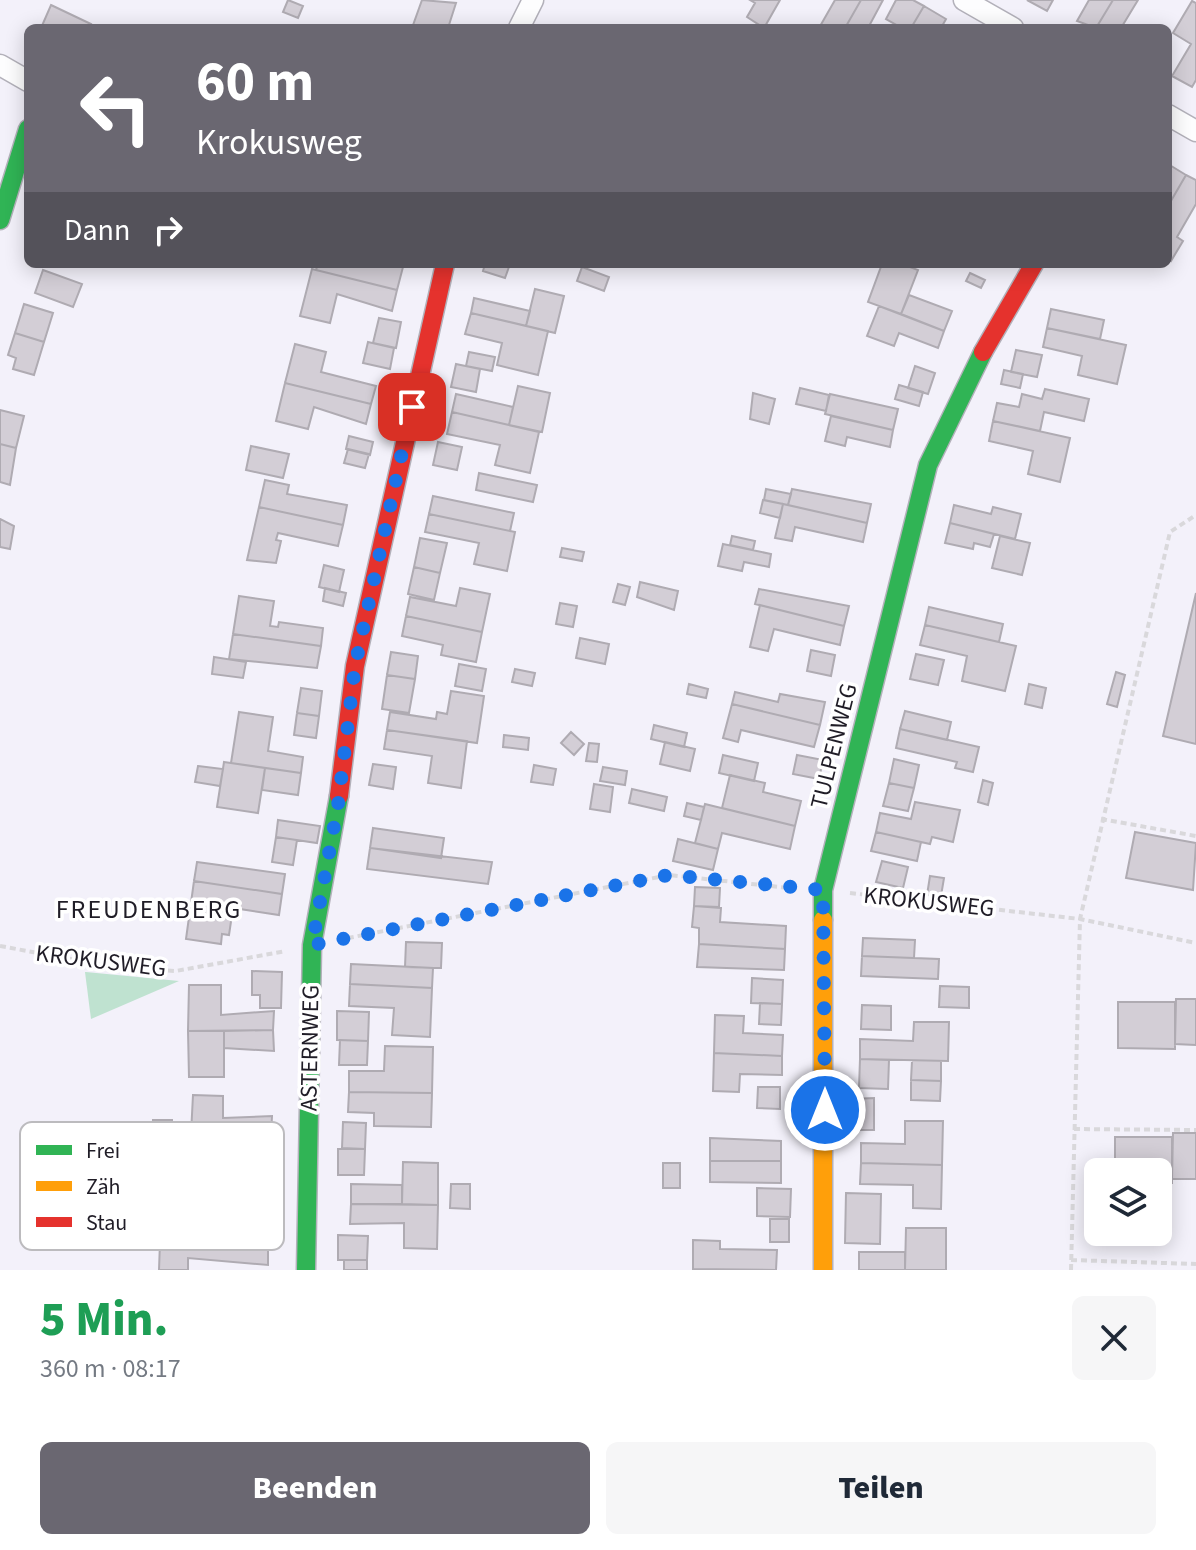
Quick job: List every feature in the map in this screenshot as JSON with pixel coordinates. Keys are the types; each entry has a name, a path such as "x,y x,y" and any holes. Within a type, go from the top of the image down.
{"street":[{"path":"521,24 533,0"},
{"path":"964,0 1006,24"},
{"path":"0,65 24,79"},
{"path":"1172,117 1196,131"},
{"path":"0,220 24,142"},
{"name":"ASTERNWEG","path":"306,1270 312,945 338,805 355,666 444,268"},
{"name":"TULPENWEG","path":"823,1270 823,890 928,465 965,383 1032,268"}],"path":[{"path":"1071,1270 1080,919 1170,532 1196,515"},
{"path":"1101,819 1196,836"},
{"name":"KROKUSWEG","path":"0,946 120,968 176,971 669,875 1080,919 1196,943"},
{"path":"1074,1129 1196,1130"},
{"path":"1071,1260 1196,1264"}],"green space":[{"path":"86,972 179,981 91,1019"}],"building":[{"path":"288,0 303,6 298,18 283,12"},
{"path":"422,0 456,3 449,24 413,24"},
{"path":"750,0 780,0 766,24 758,24 747,17 755,3"},
{"path":"835,0 861,0 847,24 821,24"},
{"path":"861,0 883,0 870,24 847,24"},
{"path":"896,0 913,0 924,6 913,24 895,24 886,19"},
{"path":"1027,0 1053,0 1047,11"},
{"path":"1089,0 1113,0 1098,24 1077,21"},
{"path":"1113,0 1138,0 1123,24 1098,24"},
{"path":"1192,1 1196,3 1196,80 1192,87 1172,76 1191,44 1173,33"},
{"path":"51,5 91,24 43,24"},
{"path":"924,6 946,19 943,24 913,24"},
{"path":"1172,166 1186,175 1172,199"},
{"path":"1186,175 1196,180 1196,204 1177,237 1183,241 1172,259 1172,199"},
{"path":"317,268 403,268 397,290"},
{"path":"484,268 509,268 505,278 483,271"},
{"path":"582,268 609,277 604,291 577,281"},
{"path":"881,268 918,270 901,314 868,302"},
{"path":"312,269 397,290 392,311 337,294 330,323 300,316"},
{"path":"43,270 82,284 73,307 35,293"},
{"path":"970,273 985,280 981,288 966,281"},
{"path":"535,289 564,296 555,333 526,326"},
{"path":"909,295 952,311 944,331 901,314"},
{"path":"474,298 530,311 526,326 471,313"},
{"path":"24,304 53,313 44,342 15,333"},
{"path":"879,306 944,331 938,348 899,333 894,346 867,336"},
{"path":"1051,309 1104,320 1100,339 1047,328"},
{"path":"471,313 548,331 538,375 497,365 502,343 465,334"},
{"path":"379,318 401,322 396,348 373,343"},
{"path":"1047,328 1126,345 1117,384 1078,375 1082,356 1043,347"},
{"path":"15,333 44,342 34,375 13,369 16,358 8,355"},
{"path":"368,342 394,348 390,369 363,363"},
{"path":"295,344 326,352 321,372 376,386 371,404 285,383"},
{"path":"1016,350 1042,355 1037,377 1011,372"},
{"path":"469,352 495,357 492,371 466,366"},
{"path":"456,364 480,369 476,392 451,387"},
{"path":"915,366 935,373 928,394 908,388"},
{"path":"1004,370 1023,374 1020,388 1001,384"},
{"path":"285,383 371,404 366,424 314,407 308,429 276,421"},
{"path":"899,385 923,392 919,406 895,399"},
{"path":"518,386 550,393 542,432 509,425"},
{"path":"800,388 829,395 826,411 796,404"},
{"path":"1045,389 1089,399 1084,421 1044,412 1040,431 993,421 997,403 1019,407 1022,394 1042,399"},
{"path":"753,393 775,399 769,424 750,419"},
{"path":"456,394 513,407 509,425 452,412"},
{"path":"830,394 898,409 893,430 825,414"},
{"path":"0,410 24,416 16,448 0,444"},
{"path":"452,412 539,432 530,473 495,465 500,445 447,434"},
{"path":"831,416 893,430 890,447 847,437 845,446 825,441"},
{"path":"993,421 1070,438 1060,482 1028,474 1033,451 989,441"},
{"path":"349,436 373,442 370,455 346,449"},
{"path":"438,442 462,447 457,470 433,465"},
{"path":"0,444 16,448 10,485 0,482"},
{"path":"251,446 289,454 283,478 246,470"},
{"path":"348,449 369,454 365,468 344,463"},
{"path":"479,473 537,485 533,502 476,490"},
{"path":"265,480 289,485 287,494 347,505 343,525 259,507"},
{"path":"766,489 791,494 788,505 764,500"},
{"path":"792,489 871,504 867,523 788,505"},
{"path":"433,496 514,513 510,531 429,514"},
{"path":"763,500 783,504 780,518 760,513"},
{"path":"783,504 867,523 863,542 795,527 792,541 775,538"},
{"path":"954,505 991,514 993,507 1021,514 1015,539 950,523"},
{"path":"259,507 343,525 338,546 278,533 276,540 281,541 276,563 247,560"},
{"path":"429,514 515,532 507,571 474,564 479,543 425,532"},
{"path":"0,519 14,526 10,549 0,547"},
{"path":"950,523 994,534 990,547 974,543 973,549 945,543"},
{"path":"732,536 755,541 753,550 730,545"},
{"path":"1000,536 1030,543 1022,575 992,568"},
{"path":"420,538 447,543 440,573 414,567"},
{"path":"723,544 771,554 769,567 744,562 742,571 718,566"},
{"path":"562,548 584,552 582,561 560,557"},
{"path":"324,565 344,570 339,592 319,587"},
{"path":"414,567 440,573 434,600 408,594"},
{"path":"640,582 678,591 674,610 637,597"},
{"path":"618,584 630,587 625,605 613,602"},
{"path":"325,588 346,593 343,606 323,601"},
{"path":"460,588 490,594 482,632 406,616 410,597 456,606"},
{"path":"759,589 849,606 844,626 755,604"},
{"path":"1196,593 1196,744 1163,736"},
{"path":"239,596 274,601 270,626 278,627 279,622 323,628 321,646 233,634"},
{"path":"560,603 577,606 573,627 556,624"},
{"path":"760,605 844,626 840,645 774,629 768,651 750,647"},
{"path":"929,607 1003,624 999,642 925,625"},
{"path":"406,616 482,632 476,662 441,655 443,645 402,636"},
{"path":"925,625 1016,646 1005,691 962,681 967,656 920,645"},
{"path":"233,634 321,646 317,668 229,659"},
{"path":"580,638 609,644 605,664 576,658"},
{"path":"811,650 835,655 831,676 807,671"},
{"path":"391,652 418,656 415,679 387,675"},
{"path":"916,654 944,660 938,685 910,679"},
{"path":"214,657 246,662 243,678 212,674"},
{"path":"459,664 486,669 482,691 455,686"},
{"path":"515,669 535,673 532,686 512,682"},
{"path":"1116,672 1125,675 1117,707 1107,704"},
{"path":"387,675 415,679 409,713 382,709"},
{"path":"689,684 708,689 706,698 687,694"},
{"path":"1029,684 1046,688 1042,708 1025,704"},
{"path":"301,688 322,691 319,716 297,713"},
{"path":"451,691 484,696 477,743 387,730 390,712 436,719 437,712 447,714"},
{"path":"735,692 778,702 780,694 825,702 820,725 732,704"},
{"path":"732,704 820,725 814,747 741,730 738,742 723,738"},
{"path":"905,711 951,722 947,740 900,729"},
{"path":"239,712 273,717 268,751 303,757 301,773 231,763"},
{"path":"297,713 319,716 316,738 294,735"},
{"path":"654,725 687,733 684,747 651,739"},
{"path":"900,729 979,747 973,772 955,768 957,762 896,748"},
{"path":"387,730 467,741 461,788 428,783 432,756 384,749"},
{"path":"571,732 584,744 574,755 561,743"},
{"path":"504,735 529,738 528,750 503,747"},
{"path":"665,742 695,749 690,771 660,764"},
{"path":"589,743 599,744 597,762 586,761"},
{"path":"723,755 758,763 754,781 719,773"},
{"path":"797,755 823,760 819,779 793,774"},
{"path":"894,759 919,765 914,788 889,783"},
{"path":"224,762 265,768 258,813 217,807"},
{"path":"373,764 396,767 393,789 369,785"},
{"path":"534,765 556,769 553,785 531,782"},
{"path":"198,766 223,769 220,786 195,782"},
{"path":"603,767 627,771 625,785 600,781"},
{"path":"265,768 301,773 298,795 262,790"},
{"path":"730,775 765,783 763,792 801,801 795,826 722,808"},
{"path":"983,780 993,783 988,805 978,802"},
{"path":"889,783 914,788 908,811 883,806"},
{"path":"594,784 613,787 610,812 590,809"},
{"path":"632,789 667,797 664,811 629,803"},
{"path":"915,802 960,810 953,842 932,837 930,844 876,832 880,813 911,819"},
{"path":"687,803 704,807 701,820 684,816"},
{"path":"705,804 795,826 790,849 722,833 718,849 695,843"},
{"path":"278,820 320,826 317,843 276,837"},
{"path":"373,828 444,838 441,858 370,848"},
{"path":"876,832 921,842 917,861 871,851"},
{"path":"1135,832 1196,843 1193,890 1126,878"},
{"path":"276,837 297,840 293,865 272,862"},
{"path":"678,839 718,849 713,870 673,861"},
{"path":"370,848 492,862 488,884 367,869"},
{"path":"882,861 908,867 903,888 876,882"},
{"path":"197,862 285,874 282,894 194,881"},
{"path":"930,876 944,878 941,896 927,895"},
{"path":"194,881 282,894 279,915 233,908 229,935 222,934 221,944 186,939"},
{"path":"695,887 720,888 719,907 694,906"},
{"path":"694,906 721,908 720,922 786,926 785,949 699,944 699,928 692,927"},
{"path":"863,938 915,940 914,958 862,956"},
{"path":"406,942 442,943 441,968 405,967"},
{"path":"699,944 785,949 784,970 697,967"},
{"path":"862,956 939,959 938,979 861,976"},
{"path":"351,964 433,968 432,988 350,984"},
{"path":"252,971 282,972 281,1008 260,1008 260,995 252,995"},
{"path":"752,978 783,980 782,1004 751,1003"},
{"path":"350,984 432,988 430,1037 392,1035 394,1008 349,1006"},
{"path":"189,985 221,985 221,1015 274,1011 273,1030 188,1031"},
{"path":"940,986 969,987 969,1008 939,1007"},
{"path":"1176,999 1196,999 1196,1045 1175,1044"},
{"path":"1118,1002 1175,1002 1175,1049 1118,1048"},
{"path":"760,1003 782,1004 781,1025 759,1024"},
{"path":"862,1005 891,1006 891,1030 861,1029"},
{"path":"337,1011 369,1012 368,1041 337,1040"},
{"path":"715,1015 744,1016 743,1033 783,1035 782,1056 714,1053"},
{"path":"914,1022 949,1022 948,1061 860,1059 860,1039 913,1041"},
{"path":"273,1030 274,1051 224,1048 224,1031"},
{"path":"188,1031 224,1031 224,1077 189,1077"},
{"path":"340,1040 368,1041 367,1065 339,1065"},
{"path":"385,1046 433,1047 432,1093 349,1092 349,1071 384,1071"},
{"path":"714,1053 782,1056 782,1075 740,1074 739,1092 713,1091"},
{"path":"860,1059 889,1060 888,1089 859,1088"},
{"path":"912,1061 941,1061 941,1081 911,1080"},
{"path":"911,1080 941,1081 940,1101 911,1100"},
{"path":"758,1087 780,1087 780,1109 757,1108"},
{"path":"349,1092 432,1093 431,1127 374,1126 374,1113 348,1112"},
{"path":"193,1095 223,1096 223,1118 272,1116 272,1122 192,1122"},
{"path":"874,1098 874,1130 850,1130 850,1099"},
{"path":"905,1121 943,1121 942,1165 861,1163 861,1143 905,1144"},
{"path":"343,1122 366,1123 365,1149 342,1148"},
{"path":"1173,1133 1196,1133 1196,1179 1172,1179"},
{"path":"1115,1137 1172,1137 1172,1158 1115,1158"},
{"path":"710,1138 781,1141 781,1161 710,1161"},
{"path":"338,1149 365,1149 364,1175 338,1175"},
{"path":"710,1161 781,1161 781,1183 710,1182"},
{"path":"403,1162 438,1163 438,1205 402,1204"},
{"path":"663,1163 680,1163 680,1188 663,1188"},
{"path":"861,1163 942,1165 941,1209 913,1208 913,1185 860,1184"},
{"path":"351,1184 402,1185 402,1204 351,1204"},
{"path":"451,1184 470,1184 470,1209 450,1208"},
{"path":"757,1188 791,1189 790,1217 757,1216"},
{"path":"846,1193 881,1194 880,1244 845,1243"},
{"path":"351,1204 438,1205 437,1249 404,1248 404,1223 350,1224"},
{"path":"770,1219 789,1219 789,1242 770,1242"},
{"path":"906,1228 946,1228 946,1270 905,1270"},
{"path":"338,1235 368,1236 367,1260 338,1260"},
{"path":"693,1240 720,1241 720,1249 777,1250 776,1270 693,1269"},
{"path":"160,1250 268,1250 268,1265 188,1258 188,1270 159,1270"},
{"path":"859,1252 905,1252 905,1270 859,1270"},
{"path":"344,1260 367,1260 367,1270 344,1270"}],"traffic: fast":[{"path":"0,220 24,142"},
{"path":"823,920 823,890 928,465 983,352"},
{"path":"306,1270 312,945 339,796"}],"traffic: slow":[{"path":"823,920 823,1270"}],"traffic: jam":[{"path":"339,796 355,666 444,268"},
{"path":"983,352 1032,268"}],"district":[{"name":"FREUDENBERG","path":"149,909"}],"route":[{"path":"412,407 355,666 338,805 312,945 669,875 823,890 825,1110"}]}
